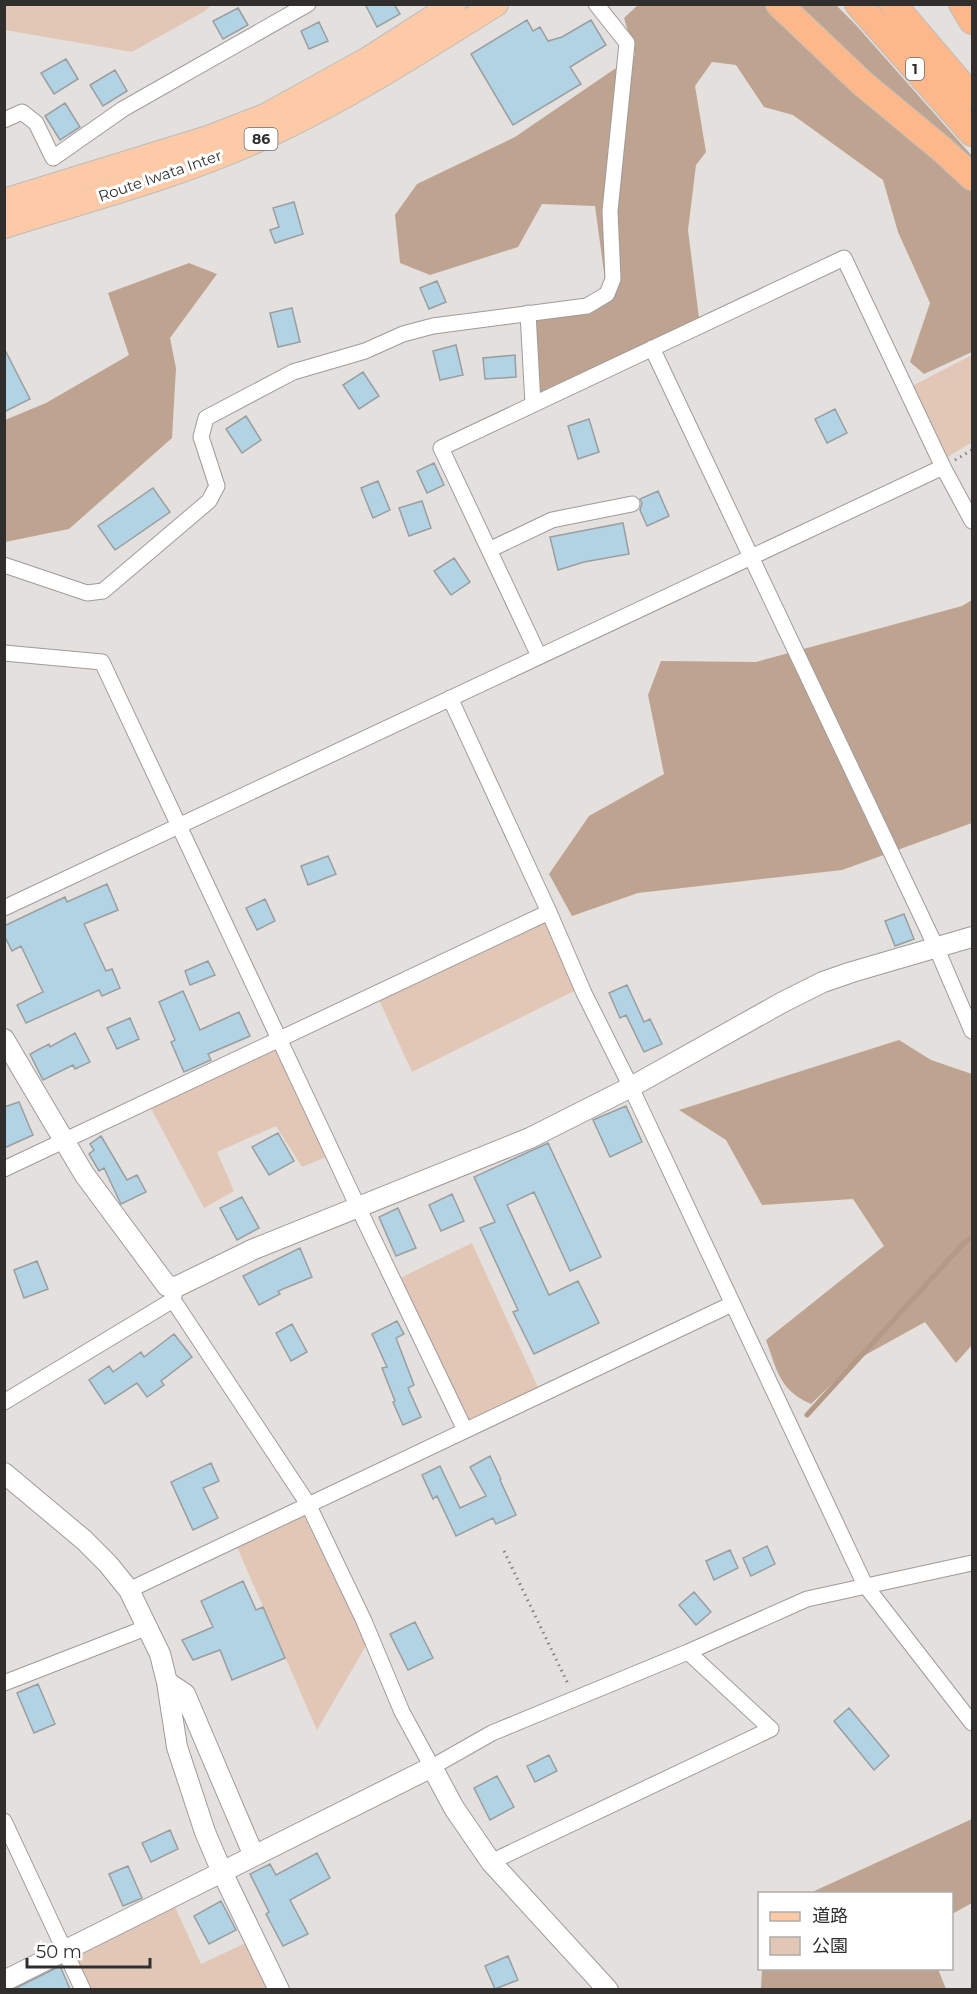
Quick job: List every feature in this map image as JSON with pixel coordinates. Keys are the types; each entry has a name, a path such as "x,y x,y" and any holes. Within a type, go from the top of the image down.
{"highway":[{"path":"779,4 862,83 972,177"},
{"name":"1","path":"858,4 972,133"},
{"name":"1","path":"893,4 972,97"},
{"path":"962,4 972,21"}],"main road":[{"name":"Route Iwata Inter","path":"4,201 197,142 265,116 368,59 454,4"},
{"name":"Route Iwata Inter","path":"4,226 216,158 272,134 377,78 496,4"}],"street":[{"path":"4,120 22,112 36,123 53,158 123,109 308,4"},
{"path":"4,565 87,593 103,591 209,501 217,486 201,437 206,418 293,372 365,351 403,334 433,326 587,306 607,294 613,279 610,210 627,43 596,4"},
{"path":"539,656 441,448 844,258 943,467 972,521"},
{"path":"528,313 533,404"},
{"path":"652,348 936,948 972,1031"},
{"path":"4,908 943,467"},
{"path":"489,549 552,520 632,504"},
{"path":"4,653 102,662 465,1430"},
{"path":"450,698 584,993 631,1086 865,1585 972,1723"},
{"path":"4,1168 549,912"},
{"path":"4,1402 174,1293 254,1249 530,1138 824,982 972,937"},
{"path":"4,1039 84,1174 174,1293 308,1504 364,1621 402,1712 454,1808 491,1862 608,1989"},
{"path":"129,1590 732,1304"},
{"path":"4,1473 84,1540 129,1590 160,1654 179,1756 206,1832 222,1872 279,1989"},
{"path":"4,1982 432,1767 492,1733 688,1652 807,1599 972,1563"},
{"path":"4,1683 148,1628"},
{"path":"491,1862 771,1729 688,1652"},
{"path":"167,1682 185,1694 254,1856"},
{"path":"4,1821 83,1989"}],"path":[{"path":"504,1551 575,1698"}],"green space":[{"path":"4,5 211,5 205,11 132,52 5,30"},
{"path":"972,355 972,442 946,458 910,387"},
{"path":"549,912 582,987 412,1072 376,993"},
{"path":"279,1039 333,1154 302,1167 276,1126 217,1152 234,1191 204,1208 147,1101"},
{"path":"472,1243 541,1394 463,1425 394,1281"},
{"path":"300,1508 367,1644 317,1730 237,1547"},
{"path":"171,1898 201,1964 254,1939 279,1989 83,1989 65,1951"}],"shaded area":[{"path":"638,5 836,5 855,24 972,156 972,352 924,374 910,362 930,303 898,232 883,180 793,115 764,107 736,65 712,62 695,86 706,152 696,165 688,230 700,326 533,404 528,313 607,294 595,206 542,204 518,247 430,275 400,263 395,215 417,184 515,137 635,55 624,18"},
{"path":"189,263 217,274 170,338 176,368 172,438 69,529 5,542 5,420 46,403 129,355 108,293"},
{"path":"972,600 972,823 842,870 638,893 572,916 549,874 589,816 664,774 648,695 661,661 756,662 962,606"},
{"path":"899,1040 931,1060 972,1074 972,1345 956,1363 925,1322 858,1359 811,1404 786,1386 777,1370 766,1340 884,1246 853,1199 762,1205 726,1140 679,1110"},
{"path":"972,1819 972,1903 953,1913 953,1892 812,1892"},
{"path":"762,1970 938,1970 946,1989 761,1989"}],"building":[{"path":"365,4 394,4 400,14 377,27"},
{"path":"238,8 248,25 223,39 213,21"},
{"path":"527,20 533,31 540,27 548,41 562,37 591,20 606,45 570,67 581,84 513,125 471,54"},
{"path":"319,22 328,41 309,49 301,31"},
{"path":"66,59 78,79 54,94 41,73"},
{"path":"115,70 127,91 103,106 90,85"},
{"path":"65,103 80,127 60,140 45,116"},
{"path":"294,202 303,234 275,243 270,230 279,227 273,208"},
{"path":"437,281 446,302 429,309 420,288"},
{"path":"292,308 300,342 278,347 270,313"},
{"path":"456,345 463,375 440,380 433,351"},
{"path":"4,348 30,399 4,412"},
{"path":"515,355 516,377 485,379 483,358"},
{"path":"363,372 379,396 359,409 343,385"},
{"path":"835,409 847,433 827,443 815,419"},
{"path":"246,416 261,440 242,453 226,429"},
{"path":"589,419 599,452 578,459 568,426"},
{"path":"434,463 444,485 427,493 417,471"},
{"path":"378,481 390,510 373,518 361,488"},
{"path":"153,488 170,512 115,550 98,526"},
{"path":"658,491 669,516 647,526 640,510 642,503 640,499"},
{"path":"422,501 431,528 409,536 399,508"},
{"path":"623,523 629,554 584,562 558,570 550,537"},
{"path":"454,558 470,582 451,595 434,571"},
{"path":"328,856 336,874 308,885 301,866"},
{"path":"107,884 118,910 84,924 106,971 112,969 120,988 102,996 99,990 26,1023 17,1005 43,992 21,946 12,951 4,935 4,926 65,897 67,902"},
{"path":"265,899 275,921 257,930 246,908"},
{"path":"904,914 914,939 895,946 885,921"},
{"path":"208,961 215,975 190,985 185,971"},
{"path":"627,985 644,1022 650,1019 662,1044 644,1052 626,1015 620,1018 609,993"},
{"path":"183,991 200,1030 239,1012 250,1036 208,1054 211,1060 184,1072 171,1042 175,1040 159,1002"},
{"path":"130,1018 139,1039 117,1049 107,1028"},
{"path":"75,1033 90,1062 75,1069 73,1065 43,1080 30,1054 49,1044 50,1047"},
{"path":"19,1102 33,1135 4,1148 4,1107"},
{"path":"626,1106 642,1142 610,1157 593,1120"},
{"path":"278,1133 294,1161 269,1175 252,1147"},
{"path":"101,1136 127,1180 137,1175 146,1192 121,1204 104,1168 99,1171 89,1154 94,1150 90,1144"},
{"path":"548,1143 601,1257 570,1271 534,1192 507,1205 549,1295 578,1281 599,1323 534,1354 513,1312 518,1310 480,1228 495,1222 474,1177"},
{"path":"452,1194 464,1221 441,1231 429,1205"},
{"path":"242,1197 259,1228 237,1240 220,1208"},
{"path":"398,1208 416,1248 396,1256 379,1217"},
{"path":"300,1248 312,1277 278,1291 280,1294 259,1305 243,1276"},
{"path":"37,1261 48,1289 24,1298 14,1270"},
{"path":"397,1321 404,1334 396,1338 414,1385 408,1388 421,1417 403,1425 382,1368 387,1367 372,1334"},
{"path":"292,1324 307,1352 291,1361 276,1333"},
{"path":"174,1334 192,1357 161,1381 164,1385 147,1397 137,1383 105,1404 89,1380 109,1366 113,1372 141,1352 144,1357"},
{"path":"490,1456 516,1515 496,1524 493,1518 456,1536 437,1496 433,1499 422,1475 440,1466 460,1508 486,1496 470,1467"},
{"path":"211,1463 219,1481 203,1488 218,1518 193,1530 171,1482"},
{"path":"767,1546 775,1564 751,1576 743,1558"},
{"path":"730,1550 738,1568 714,1580 706,1561"},
{"path":"243,1581 256,1610 263,1607 285,1658 232,1680 220,1650 193,1660 182,1640 213,1627 201,1601"},
{"path":"694,1592 711,1612 696,1625 679,1605"},
{"path":"415,1622 433,1658 408,1670 390,1634"},
{"path":"38,1684 55,1724 34,1733 17,1693"},
{"path":"849,1708 889,1756 874,1770 834,1721"},
{"path":"549,1755 557,1771 535,1782 527,1766"},
{"path":"497,1776 514,1807 490,1820 474,1788"},
{"path":"170,1830 178,1849 151,1862 142,1843"},
{"path":"317,1853 330,1878 290,1900 308,1934 283,1946 266,1914 269,1912 250,1874 270,1864 276,1875"},
{"path":"128,1866 142,1898 123,1906 109,1874"},
{"path":"221,1901 236,1930 209,1944 194,1916"},
{"path":"508,1956 518,1980 495,1989 485,1966"},
{"path":"60,1966 70,1989 14,1989"}],"waterway":[{"path":"807,1415 963,1244 972,1237"}]}
